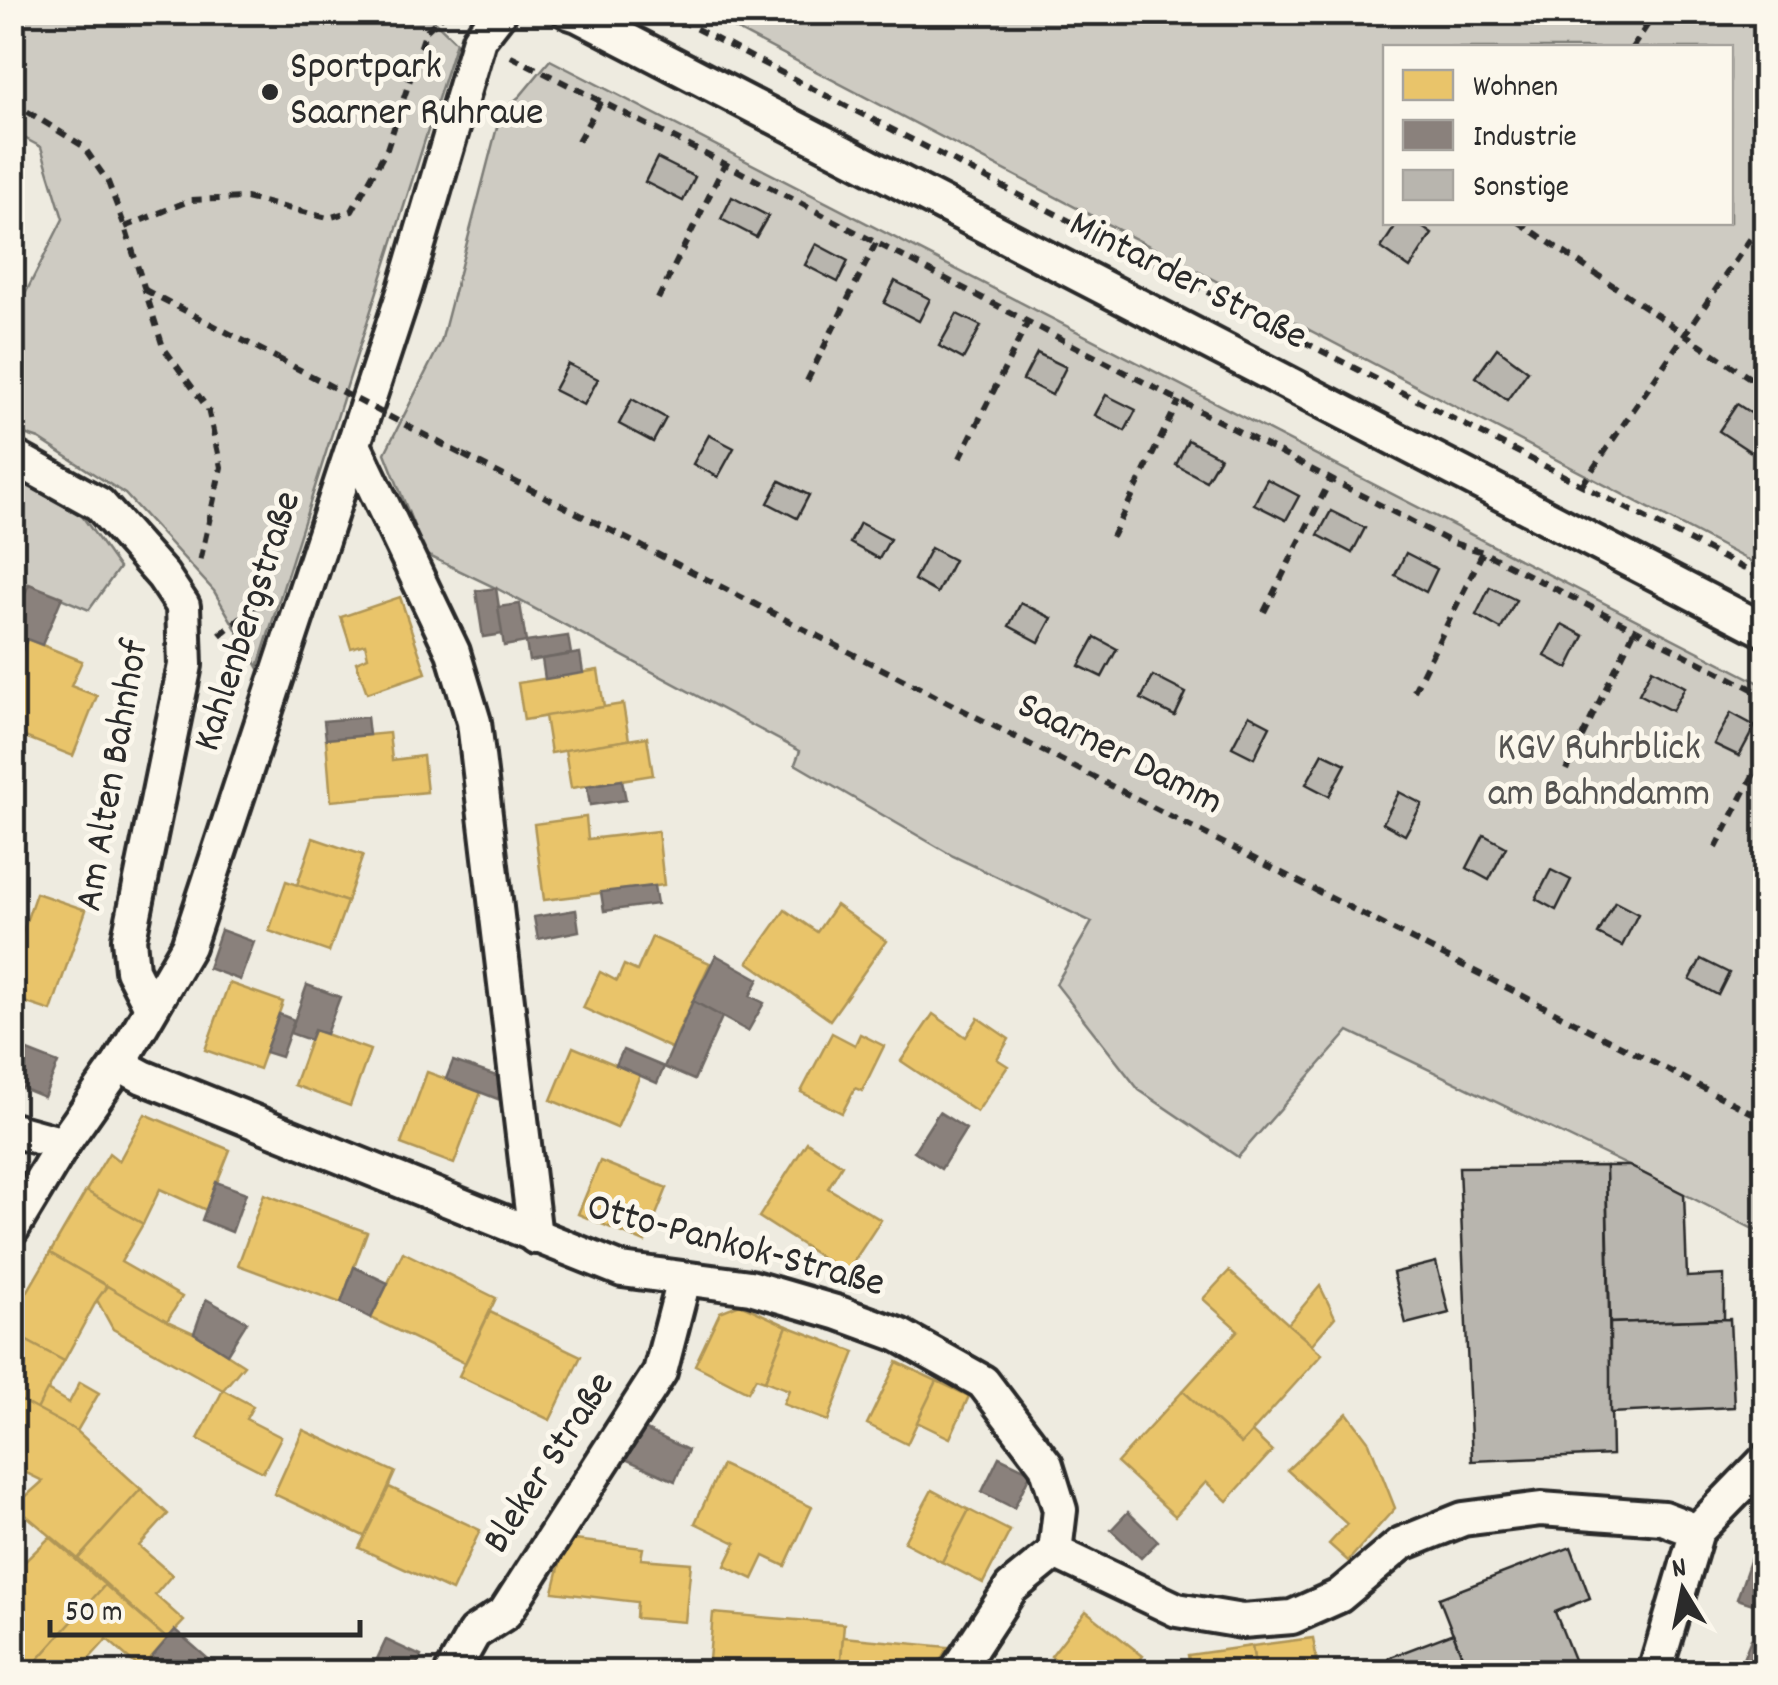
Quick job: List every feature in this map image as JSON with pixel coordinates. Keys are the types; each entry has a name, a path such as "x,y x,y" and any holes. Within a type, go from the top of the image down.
{"street":[{"name":"Kahlenbergstraße","path":"12,1229 63,1144 119,1064 188,946 405,290 479,39 500,12"},
{"name":"Mintarder Straße","path":"568,12 1766,631"},
{"name":"Otto-Pankok-Straße","path":"354,445 453,652 474,722 534,1236"},
{"name":"Am Alten Bahnhof","path":"12,456 98,504 163,576 183,606 185,666 129,939 132,970 151,1007"},
{"name":"Otto-Pankok-Straße","path":"119,1064 143,1078 622,1270 750,1288 899,1335 983,1382 1046,1466 1060,1510 1054,1552"},
{"path":"12,1130 63,1144"},
{"name":"Bleker Straße","path":"452,1672 474,1633 505,1613 660,1372 684,1280"},
{"path":"1655,1672 1696,1531 1766,1460"},
{"path":"956,1672 1011,1588 1054,1552 1177,1610 1242,1622 1292,1617 1338,1596 1401,1544 1462,1520 1541,1509 1663,1518 1696,1531"}],"path":[{"path":"125,227 191,200 246,198 328,218 352,211 387,149 426,31 447,12"},
{"path":"664,12 1766,580"},
{"path":"1634,45 1656,12"},
{"path":"479,39 1453,543 1483,552 1766,696"},
{"path":"578,141 601,101"},
{"path":"12,102 83,146 108,182 163,348 208,410 221,467 203,554 183,606"},
{"path":"658,299 726,164"},
{"path":"1556,523 1766,216"},
{"path":"1523,225 1766,390"},
{"path":"808,381 876,243"},
{"name":"Saarner Damm","path":"144,289 1766,1120"},
{"path":"960,458 1028,322"},
{"path":"1112,537 1179,401"},
{"path":"1264,612 1331,479"},
{"path":"185,666 318,551"},
{"path":"1414,691 1483,552"},
{"path":"1566,770 1635,629"},
{"path":"1716,848 1766,750"}],"green space":[{"path":"13,12 426,13 456,42 258,667 214,591 125,494 39,439 13,430 13,318 63,219 41,147 13,132"},
{"path":"705,13 1765,13 1765,569"},
{"name":"KGV Ruhrblick am Bahndamm","path":"550,60 1765,686 1765,1235 1349,1031 1238,1157 1139,1090 1056,984 1092,922 953,856 795,764 800,751 425,554 385,453 441,342 501,112"},
{"path":"12,477 82,516 119,568 89,610 13,578"}],"building: Wohnen":[{"path":"400,597 426,673 367,693 356,662 368,657 365,644 351,648 341,617"},
{"path":"27,639 82,661 71,686 97,696 73,756 12,732 12,673"},
{"path":"598,670 604,707 524,720 518,683"},
{"path":"623,704 629,740 551,753 545,716"},
{"path":"389,733 392,760 423,756 427,792 331,801 326,739"},
{"path":"647,737 653,775 571,788 565,750"},
{"path":"586,817 588,839 658,831 664,885 544,900 534,824"},
{"path":"313,838 363,855 347,902 297,885"},
{"path":"286,881 347,902 329,952 269,931"},
{"path":"36,893 86,910 51,1011 12,998 12,962"},
{"path":"836,905 886,941 830,1020 748,962 785,910 817,932"},
{"path":"652,937 710,963 671,1048 583,1008 600,972 617,981 624,965 637,971"},
{"path":"229,983 283,1002 259,1069 205,1050"},
{"path":"933,1014 966,1037 978,1018 1009,1039 997,1059 1008,1066 977,1112 901,1061"},
{"path":"314,1030 370,1050 350,1106 294,1085"},
{"path":"832,1033 855,1045 860,1034 884,1046 862,1091 855,1088 842,1113 801,1092"},
{"path":"573,1047 640,1075 617,1128 551,1100"},
{"path":"427,1072 481,1092 454,1164 401,1144"},
{"path":"145,1114 230,1150 206,1210 160,1189 143,1224 86,1191 109,1153 119,1161"},
{"path":"807,1142 842,1165 828,1188 881,1220 846,1273 759,1217"},
{"path":"600,1161 667,1188 645,1242 578,1214"},
{"path":"86,1191 143,1224 121,1262 182,1297 167,1321 50,1253"},
{"path":"264,1194 367,1232 341,1303 238,1265"},
{"path":"403,1252 496,1298 465,1363 371,1318"},
{"path":"50,1253 107,1286 64,1361 12,1333 12,1318"},
{"path":"1229,1271 1322,1354 1241,1444 1183,1391 1238,1330 1203,1299"},
{"path":"107,1286 244,1365 223,1390 113,1329 97,1300"},
{"path":"1320,1286 1335,1317 1312,1344 1288,1324"},
{"path":"740,1304 787,1326 765,1381 756,1378 748,1392 695,1365 720,1312"},
{"path":"490,1312 581,1356 550,1420 459,1376"},
{"path":"787,1326 855,1352 828,1421 783,1404 789,1390 765,1381"},
{"path":"12,1333 64,1361 37,1410 12,1396"},
{"path":"897,1362 937,1381 907,1444 867,1424"},
{"path":"937,1381 969,1396 950,1438 917,1422"},
{"path":"80,1382 99,1393 77,1431 37,1410 47,1390 69,1403"},
{"path":"223,1390 253,1406 246,1419 281,1437 263,1472 198,1439"},
{"path":"1183,1391 1241,1444 1252,1432 1272,1451 1227,1501 1206,1482 1175,1516 1117,1463"},
{"path":"12,1396 77,1431 141,1489 78,1559 15,1506 43,1481 12,1466"},
{"path":"1347,1413 1369,1442 1395,1508 1348,1561 1329,1544 1347,1524 1287,1470"},
{"path":"303,1430 395,1472 366,1537 274,1494"},
{"path":"722,1465 812,1507 785,1566 764,1556 753,1579 725,1566 736,1543 695,1523"},
{"path":"389,1487 480,1530 452,1591 359,1548"},
{"path":"141,1489 168,1514 139,1546 172,1575 155,1595 184,1621 167,1639 78,1559"},
{"path":"932,1490 969,1510 942,1562 904,1542"},
{"path":"969,1510 1010,1531 983,1583 942,1562"},
{"path":"50,1537 105,1585 27,1672 12,1672 12,1574"},
{"path":"566,1539 643,1548 641,1559 691,1563 685,1622 636,1618 637,1602 553,1592"},
{"path":"105,1585 167,1639 141,1669 107,1639 77,1672 27,1672"},
{"path":"1086,1611 1143,1656 1130,1672 1072,1672 1051,1656"},
{"path":"713,1613 844,1624 840,1672 708,1672"},
{"path":"843,1637 948,1647 933,1672 840,1672"},
{"path":"1313,1638 1319,1672 1256,1672 1252,1646"},
{"path":"1252,1646 1256,1672 1191,1672 1188,1655"}],"building: Industrie":[{"path":"29,584 62,597 42,645 27,639 13,672 12,624"},
{"path":"496,588 503,634 483,637 476,591"},
{"path":"520,604 526,642 504,646 498,607"},
{"path":"568,636 571,654 529,661 526,642"},
{"path":"580,653 583,673 545,679 542,659"},
{"path":"367,717 369,735 326,739 324,721"},
{"path":"622,780 626,800 590,805 587,786"},
{"path":"654,886 657,904 604,911 601,892"},
{"path":"576,910 579,931 538,939 534,917"},
{"path":"221,930 254,942 240,980 208,968"},
{"path":"716,955 759,979 750,996 764,1003 748,1031 693,1001"},
{"path":"307,985 340,997 326,1034 314,1030 310,1040 290,1033"},
{"path":"693,1001 722,1017 694,1080 664,1067"},
{"path":"279,1014 294,1020 281,1057 265,1052"},
{"path":"12,1045 58,1063 44,1097 12,1084"},
{"path":"623,1050 664,1067 657,1083 616,1065"},
{"path":"453,1061 505,1079 498,1099 446,1079"},
{"path":"939,1112 966,1129 941,1169 914,1151"},
{"path":"216,1182 246,1193 232,1232 202,1220"},
{"path":"354,1267 388,1283 371,1318 341,1303"},
{"path":"206,1299 247,1322 227,1354 194,1333"},
{"path":"644,1429 688,1450 675,1481 625,1459"},
{"path":"999,1457 1031,1472 1014,1508 982,1492"},
{"path":"1128,1512 1158,1541 1141,1558 1111,1530"},
{"path":"1763,1523 1766,1524 1766,1608 1737,1599"},
{"path":"175,1630 221,1670 170,1672 152,1657"},
{"path":"1751,1639 1766,1645 1766,1672 1739,1669"},
{"path":"386,1640 421,1656 413,1672 371,1672"}],"building: Sonstige":[{"path":"657,158 695,177 683,201 645,182"},
{"path":"732,197 768,216 756,237 721,219"},
{"path":"1396,225 1419,225 1432,234 1410,268 1381,248"},
{"path":"816,244 848,261 838,282 805,265"},
{"path":"895,281 930,299 919,321 884,303"},
{"path":"957,314 981,326 963,359 939,346"},
{"path":"1497,348 1528,371 1507,400 1476,377"},
{"path":"1037,353 1066,367 1052,395 1023,380"},
{"path":"568,364 598,379 584,405 554,390"},
{"path":"1106,395 1136,410 1125,431 1095,415"},
{"path":"632,399 666,418 653,442 619,424"},
{"path":"1737,404 1766,423 1766,443 1757,456 1719,431"},
{"path":"709,435 734,448 718,477 693,464"},
{"path":"1188,440 1220,457 1206,481 1176,465"},
{"path":"1267,479 1299,496 1286,520 1254,504"},
{"path":"780,481 809,495 797,518 768,503"},
{"path":"1331,511 1365,528 1352,553 1318,535"},
{"path":"860,523 890,539 879,559 850,543"},
{"path":"931,548 954,560 937,593 914,580"},
{"path":"1406,553 1437,569 1426,592 1395,575"},
{"path":"1490,587 1516,600 1501,629 1476,615"},
{"path":"1021,603 1052,618 1039,642 1009,626"},
{"path":"1562,624 1584,636 1568,668 1545,656"},
{"path":"1095,637 1117,649 1102,677 1079,666"},
{"path":"1652,669 1685,687 1672,711 1639,694"},
{"path":"1153,676 1186,693 1175,716 1141,699"},
{"path":"1731,713 1755,726 1739,756 1714,744"},
{"path":"1249,715 1270,726 1254,758 1232,747"},
{"path":"1323,753 1346,764 1329,796 1306,784"},
{"path":"1399,792 1422,804 1405,835 1383,823"},
{"path":"1484,835 1506,847 1489,880 1467,868"},
{"path":"1551,870 1571,880 1556,910 1536,899"},
{"path":"1615,902 1638,914 1622,946 1598,934"},
{"path":"1701,959 1729,973 1718,995 1690,980"},
{"path":"1606,1166 1612,1455 1472,1461 1459,1167"},
{"path":"1606,1166 1629,1166 1684,1194 1687,1277 1724,1275 1724,1319 1610,1323"},
{"path":"1436,1262 1449,1313 1406,1324 1393,1273"},
{"path":"1730,1319 1734,1407 1610,1413 1610,1323"},
{"path":"1571,1547 1590,1598 1555,1612 1575,1662 1548,1672 1468,1672 1439,1598"},
{"path":"1453,1633 1468,1672 1394,1672 1388,1658"}],"place":[{"name":"Sportpark Saarner Ruhraue","path":"270,92"}]}
